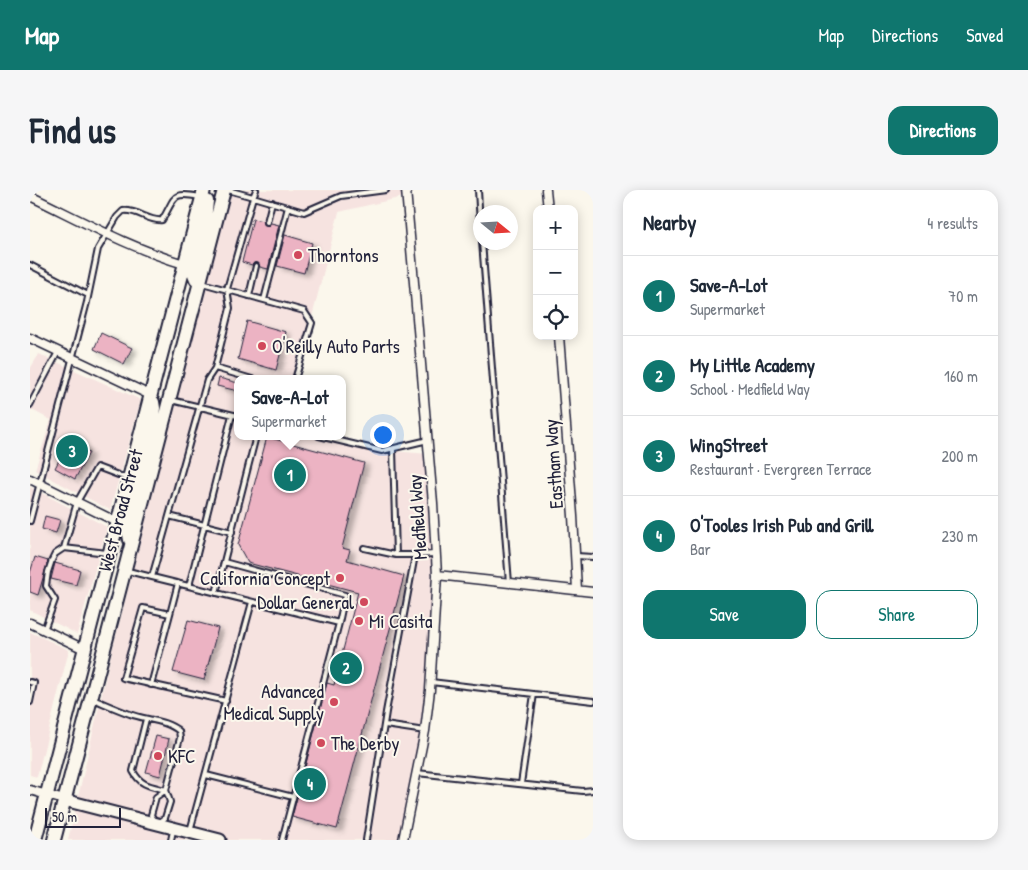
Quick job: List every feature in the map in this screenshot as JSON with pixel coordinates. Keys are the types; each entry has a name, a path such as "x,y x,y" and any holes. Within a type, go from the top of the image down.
{"main road":[{"name":"West Broad Street","path":"54,840 123,570 224,190"},
{"name":"West Broad Street","path":"35,840 184,264 205,193"},
{"path":"199,283 195,277 194,270 204,229 205,193"},
{"path":"131,543 127,524 154,413 154,405 150,395"}],"street":[{"name":"Medfield Way","path":"403,840 425,731 431,682 437,575 428,440 406,190"},
{"path":"546,190 548,205"},
{"path":"30,196 160,257 184,264"},
{"path":"30,338 150,395"},
{"name":"Eastham Way","path":"559,340 567,432 576,590"},
{"path":"30,479 117,522"},
{"path":"437,575 593,592"},
{"path":"30,623 84,649"},
{"path":"30,790 157,824 173,834 190,832 220,840"}],"lane":[{"path":"228,190 304,212 341,196 386,190"},
{"path":"152,577 207,380 215,368 230,308 227,290 256,190"},
{"path":"478,190 479,205"},
{"path":"30,521 98,249 106,233 116,217 123,211 133,211 157,221 162,220 173,200 178,195 205,193"},
{"path":"267,222 272,202"},
{"path":"264,300 288,207"},
{"path":"483,250 509,583"},
{"path":"30,265 88,295"},
{"path":"249,296 256,266"},
{"path":"199,283 304,311 312,323 296,375"},
{"path":"30,405 58,352"},
{"path":"215,368 239,375"},
{"path":"169,399 232,415 189,586"},
{"path":"216,593 255,440"},
{"path":"335,440 382,452 428,440"},
{"path":"393,448 396,555"},
{"path":"64,548 77,502 97,467 128,478"},
{"path":"169,516 232,532"},
{"path":"44,630 55,600 46,586 48,572 55,554 64,548 109,553"},
{"path":"364,548 396,555 436,554"},
{"path":"366,840 386,712 415,556"},
{"path":"575,556 593,558"},
{"path":"224,562 345,595 282,840"},
{"path":"123,570 338,623"},
{"path":"151,685 178,584"},
{"path":"190,832 252,602"},
{"path":"170,614 142,608 123,678 226,701"},
{"path":"30,682 34,683 30,702"},
{"path":"431,682 593,701"},
{"path":"521,784 534,694"},
{"path":"90,698 130,714 174,726 180,731 180,738 166,790 170,802 165,818 157,824 151,815 156,797 166,790"},
{"path":"146,719 133,771 138,781 166,790"},
{"path":"385,725 425,731"},
{"path":"417,772 583,791 593,790"},
{"path":"206,775 293,797"}],"shaded area":[{"path":"231,190 406,190 407,196 339,212 297,375 234,375 234,440 325,440 353,448 429,454 437,575 430,690 403,840 68,840 110,659"},
{"path":"39,354 141,400 110,510 35,470 51,420 30,409 30,369"},
{"path":"30,487 107,527 77,634 30,610"},
{"path":"30,632 69,650 37,777 30,775"}],"building":[{"path":"253,219 263,221 266,225 271,223 279,225 268,269 260,267 257,263 252,265 242,262"},
{"name":"Thorntons","path":"285,235 312,243 304,273 277,266"},
{"name":"O'Reilly Auto Parts","path":"247,321 286,332 276,370 238,359"},
{"path":"101,333 132,348 124,364 94,349"},
{"path":"219,378 234,382 234,390 217,386"},
{"path":"70,439 86,448 84,451 89,453 75,479 55,468"},
{"path":"266,440 278,440 364,463 342,548 350,550 347,560 404,576 337,829 292,817 327,683 334,685 358,592 248,563 238,545"},
{"path":"45,516 60,520 56,533 42,529"},
{"path":"35,557 48,561 38,595 30,592 30,573"},
{"path":"55,563 80,570 76,585 51,579"},
{"path":"188,620 218,628 204,680 173,672"},
{"name":"KFC","path":"156,736 169,739 160,776 146,772"}],"place":[{"name":"Thorntons","path":"298,255"},
{"name":"O'Reilly Auto Parts","path":"262,346"},
{"name":"WingStreet","path":"72,451"},
{"name":"Save-A-Lot","path":"290,475"},
{"name":"California Concept","path":"340,578"},
{"name":"Dollar General","path":"364,602"},
{"name":"Mi Casita","path":"359,621"},
{"name":"My Little Academy","path":"346,668"},
{"name":"Advanced Medical Supply","path":"334,702"},
{"name":"The Derby","path":"321,743"},
{"name":"KFC","path":"158,756"},
{"name":"O'Tooles Irish Pub and Grill","path":"310,784"}]}
